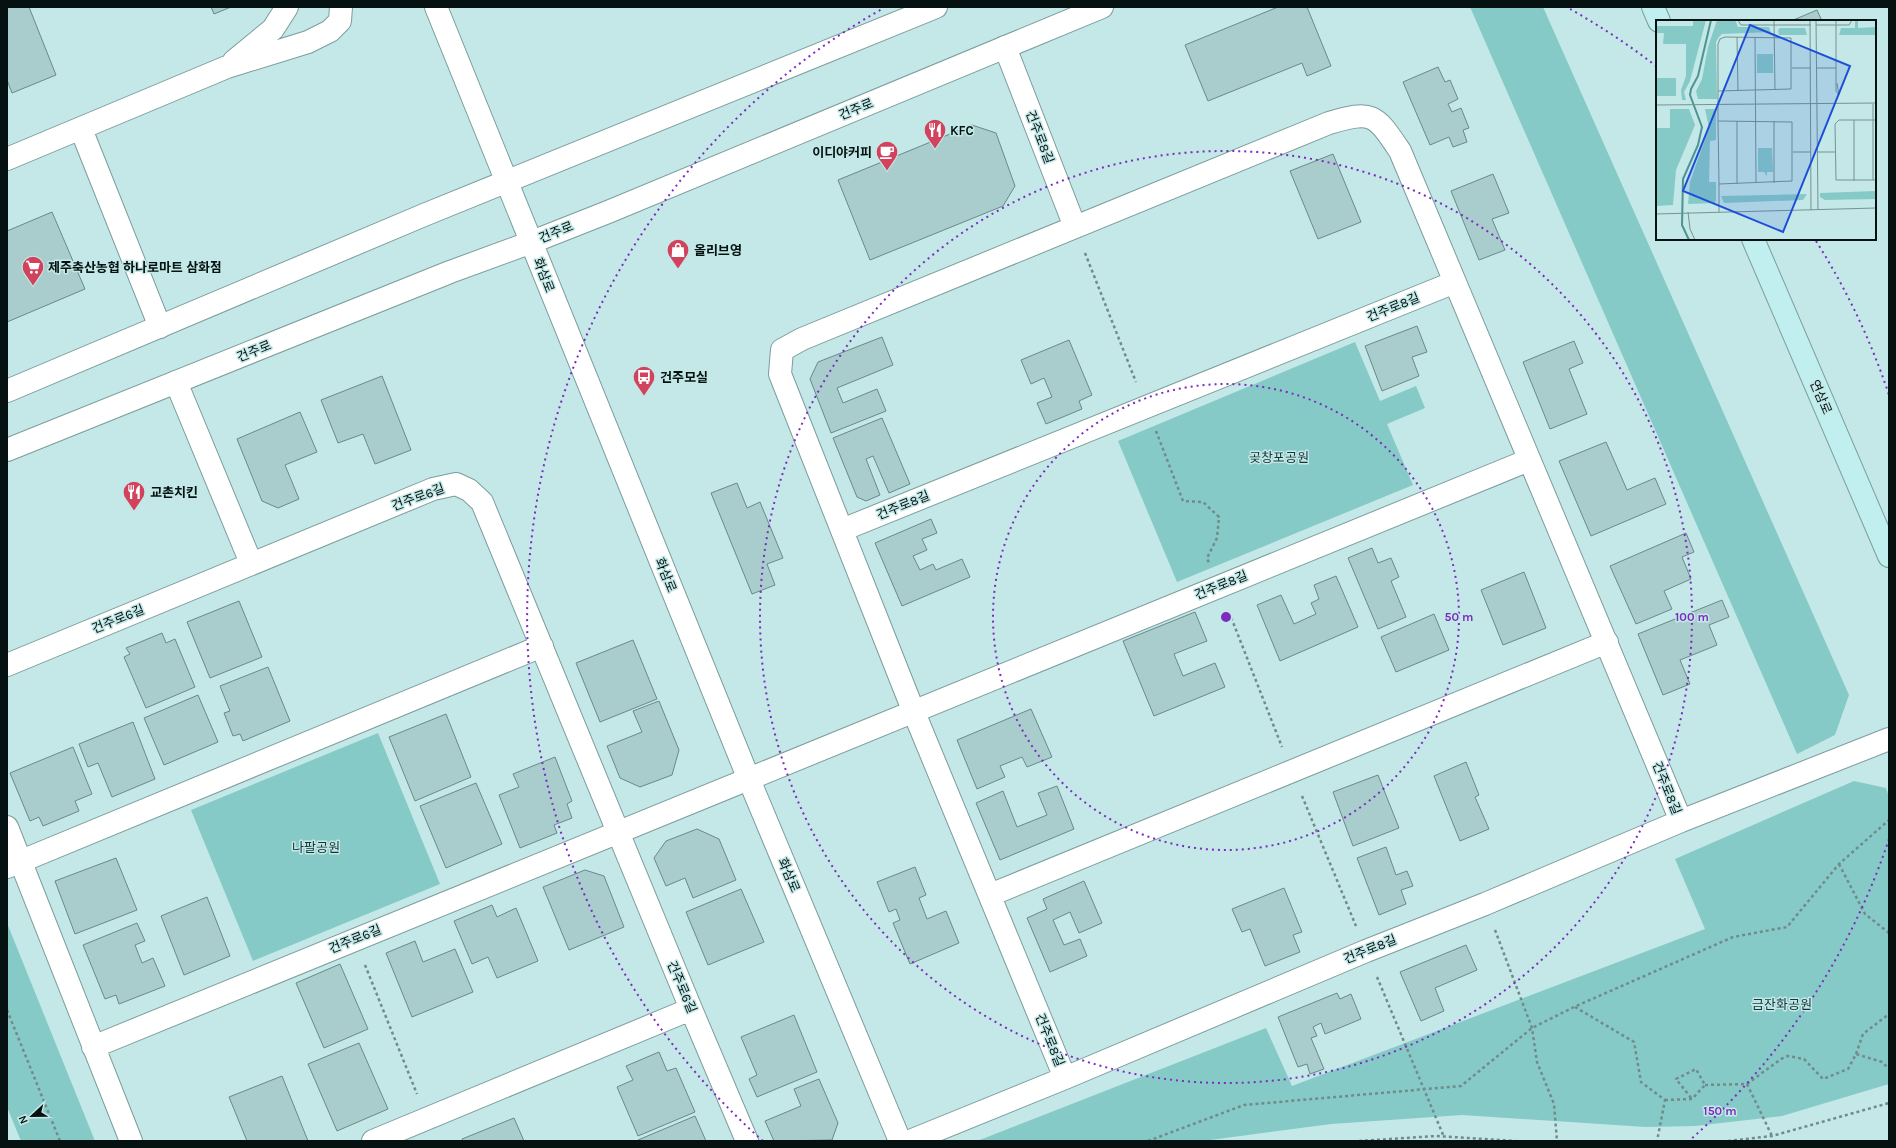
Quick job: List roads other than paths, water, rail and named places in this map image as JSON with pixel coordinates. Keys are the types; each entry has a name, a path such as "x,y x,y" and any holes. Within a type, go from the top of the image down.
{"main road":[{"path":"1653,7 1659,20"},
{"name":"연삼로","path":"1752,240 1889,556"}],"street":[{"path":"227,67 273,29 287,7"},
{"path":"7,159 227,67 308,42 330,31 340,22 341,7"},
{"name":"화삼로","path":"436,7 532,242 555,304 748,777 900,1141"},
{"path":"7,391 424,215 936,7"},
{"name":"건주로","path":"7,450 450,272 532,242 1102,7"},
{"name":"건주로8길","path":"1005,47 1075,227"},
{"name":"건주로8길","path":"1364,115 1373,118 1388,132 1400,151 1681,821 1485,904 1366,951 1066,1078 913,710 780,374 782,350 802,338 1075,227 1329,123 1352,116 1364,115"},
{"path":"81,129 160,327"},
{"name":"건주로8길","path":"842,530 1455,282"},
{"path":"176,382 251,563"},
{"name":"건주로8길","path":"913,710 1529,460"},
{"name":"건주로6길","path":"7,664 433,489 456,484 468,490 482,502 747,1141"},
{"path":"990,895 1607,642"},
{"path":"14,864 542,646"},
{"path":"618,832 913,710"},
{"path":"1681,821 1889,739"},
{"path":"7,827 14,864 132,1141"},
{"name":"건주로6길","path":"93,1047 618,832"},
{"path":"373,1141 691,1009"},
{"path":"910,1141 1066,1078"}],"place":[{"name":"KFC","path":"935,150"},
{"name":"이디야커피","path":"887,172"},
{"name":"올리브영","path":"678,270"},
{"name":"제주축산농협 하나로마트 삼화점","path":"33,286"},
{"name":"건주모실","path":"644,396"},
{"name":"교촌치킨","path":"134,512"}],"park label":[{"name":"곶창포공원","path":"1279,457"},
{"name":"나팔공원","path":"316,847"},
{"name":"금잔화공원","path":"1782,1004"}]}
